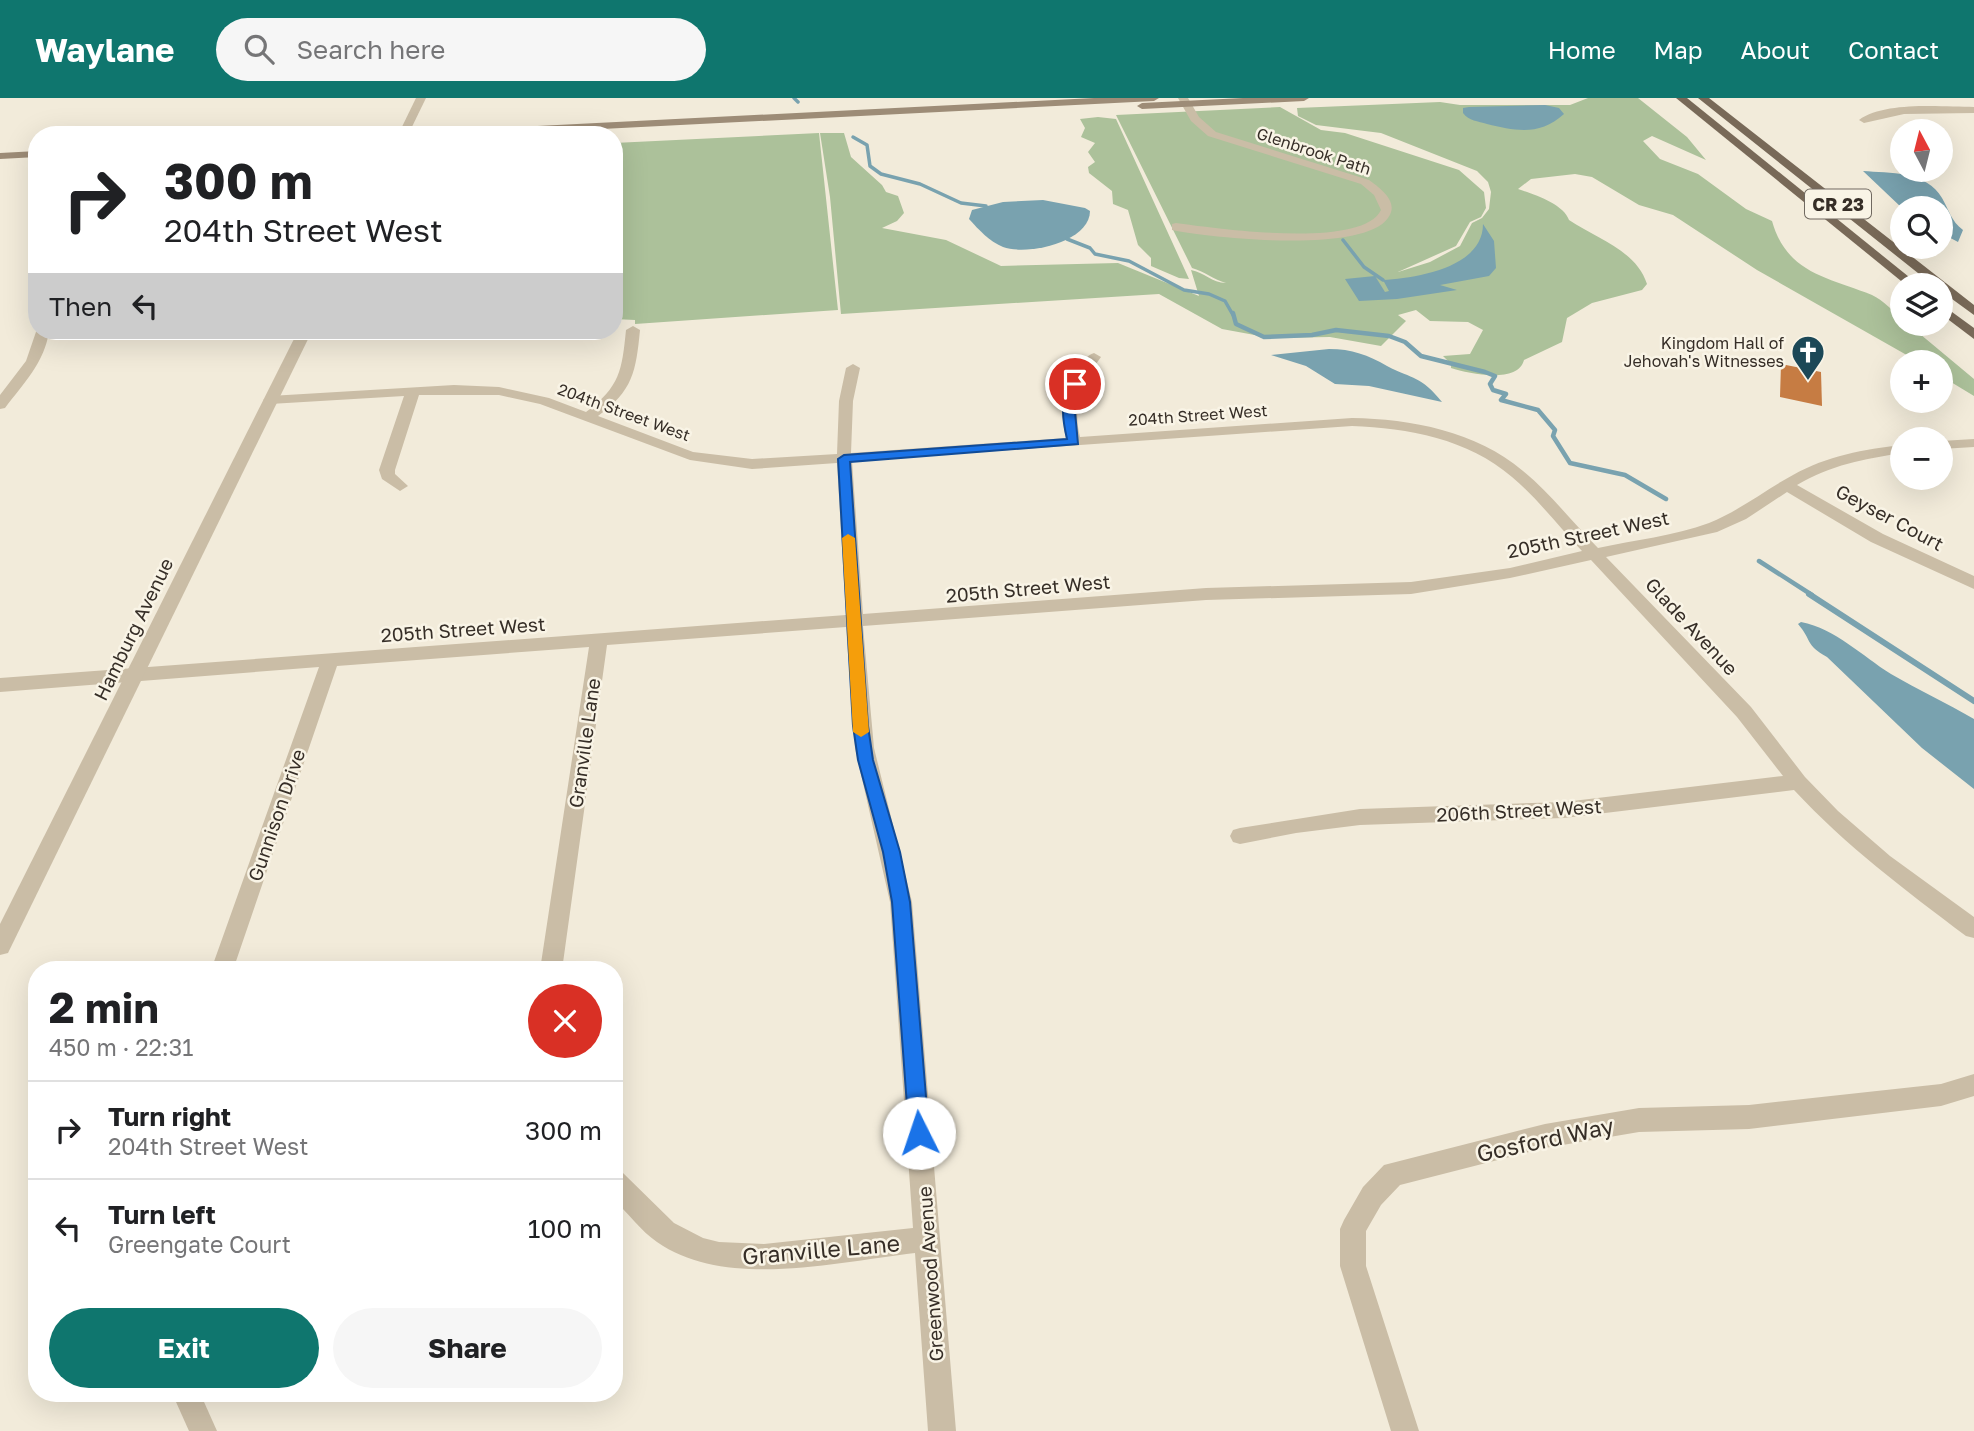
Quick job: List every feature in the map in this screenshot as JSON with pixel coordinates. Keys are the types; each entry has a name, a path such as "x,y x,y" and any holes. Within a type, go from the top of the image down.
{"main road":[{"path":"595,126 1154,98"},
{"path":"623,132 1185,101 1304,98"},
{"name":"CR 23","path":"1681,98 1898,273"},
{"name":"CR 23","path":"1703,98 1974,311"},
{"path":"0,156 28,154"},
{"path":"0,164 28,162"},
{"path":"1953,318 1974,335"}],"street":[{"path":"407,126 421,98"},
{"name":"Glenbrook Path","path":"1177,227 1255,237 1335,235 1380,222 1388,206 1384,197 1365,182 1212,134 1199,124 1185,101"},
{"path":"1864,120 1878,114 1903,111 1974,110"},
{"path":"588,417 609,401 625,383 634,330"},
{"path":"0,405 34,359 41,340"},
{"name":"Hamburg Avenue","path":"0,946 300,340"},
{"path":"1074,442 1069,424 1068,401 1075,384 1094,357"},
{"name":"Greenwood Avenue","path":"853,368 844,414 844,459 863,745 893,859 901,902 942,1431"},
{"name":"204th Street West","path":"270,400 469,389 511,393 588,417 678,452 720,461 768,464 1343,422"},
{"path":"400,485 387,476 387,470 413,391"},
{"name":"Glade Avenue","path":"1343,422 1376,422 1424,429 1456,438 1491,455 1525,480 1744,712 1798,782 1856,841 1974,929"},
{"path":"1953,444 1974,443"},
{"name":"205th Street West","path":"0,685 1201,594 1411,588 1474,580 1712,528 1829,464 1858,455 1890,451"},
{"name":"Geyser Court","path":"1787,486 1877,538 1974,583"},
{"name":"Granville Lane","path":"552,961 599,641"},
{"name":"Gunnison Drive","path":"225,961 330,660"},
{"name":"206th Street West","path":"1241,836 1296,825 1360,817 1564,810 1798,782"},
{"name":"Gosford Way","path":"1405,1431 1353,1266 1353,1228 1372,1196 1393,1174 1545,1136 1639,1120 1749,1117 1850,1107 1941,1095 1974,1084"},
{"name":"Granville Lane","path":"623,1191 665,1232 699,1250 719,1255 764,1257 927,1239"},
{"path":"190,1402 204,1431"}],"green space":[{"path":"1588,98 1638,98 1687,137 1706,160 1652,136 1643,141 1660,159 1698,174 1746,209 1772,221 1788,252 1811,271 1880,300 1890,309 1890,336 1922,336 1939,350 1898,350 1757,270 1673,215 1639,205 1592,177 1575,174 1531,179 1518,189 1555,204 1569,220 1625,254 1642,272 1647,284 1642,290 1592,303 1567,318 1562,342 1524,360 1513,372 1503,375 1470,373 1451,368 1451,364 1443,356 1470,354 1483,330 1468,322 1430,321 1416,310 1398,315 1406,321 1381,346 1330,337 1271,338 1222,329 1159,294 841,314 830,197 820,133 844,133 851,157 882,185 886,192 898,196 904,213 897,221 882,228 946,240 1001,266 1118,263 1199,296 1191,270 1226,283 1192,268 1116,115 1280,107 1321,130 1345,133 1459,170 1484,192 1486,208 1481,217 1470,222 1456,246 1398,272 1430,262 1460,246 1472,223 1482,218 1489,209 1491,192 1488,182 1477,171 1381,133 1316,125 1298,116 1297,108 1440,102 1460,105 1570,105"},
{"path":"1080,119 1116,119 1189,279 1179,278 1151,266 1151,258 1138,245 1128,210 1113,204 1112,191 1089,173 1088,167 1095,162 1088,152 1095,143 1081,137 1085,128"},
{"path":"819,133 838,310 635,324 635,320 623,319 623,143"},
{"path":"1953,362 1974,379 1974,396 1953,383"}],"water":[{"path":"1545,105 1559,108 1564,114 1546,126 1527,130 1487,124 1471,119 1463,113 1463,108 1469,107"},
{"path":"1863,171 1890,173 1890,182 1925,182 1940,196 1890,196"},
{"path":"1043,200 1085,208 1090,211 1087,222 1069,238 1056,244 1027,250 1003,247 993,242 969,219 972,210 1003,202"},
{"path":"1953,219 1963,230 1958,242 1953,239"},
{"path":"1483,224 1494,241 1496,268 1489,276 1440,285 1457,290 1397,299 1359,301 1345,279 1375,276 1385,292 1389,291 1383,280 1413,277 1460,261 1472,251 1480,239"},
{"path":"1329,349 1352,351 1373,359 1422,382 1442,402 1369,386 1335,384 1306,366 1271,355"},
{"path":"1801,622 1837,637 1891,674 1974,719 1974,789 1922,748 1827,657 1815,649 1798,624"}],"building":[{"name":"Kingdom Hall of Jehovah's Witnesses","path":"1781,364 1821,372 1822,406 1780,397"}],"waterway":[{"path":"794,98 798,102"},
{"path":"853,137 867,145 870,166 881,174 920,184 961,203 986,206"},
{"path":"1067,239 1090,248 1095,254 1129,261 1184,290 1209,294 1225,301 1233,315"},
{"path":"1343,240 1364,267 1383,280"},
{"path":"1233,313 1236,324 1264,337 1312,335 1336,330 1389,336 1405,342 1421,356 1495,376 1490,384 1493,390 1506,394 1501,400 1538,410 1555,430 1553,436 1570,463 1625,475 1666,499"},
{"path":"1759,561 1812,595"},
{"path":"1809,594 1974,701"}],"slow traffic":[{"path":"848,538 861,732"}],"place":[{"name":"Kingdom Hall of Jehovah's Witnesses","path":"1808,382"}],"route":[{"path":"919,1133 899,885 866,760 860,726 844,459 1074,442 1069,424 1068,401 1075,384"}]}
